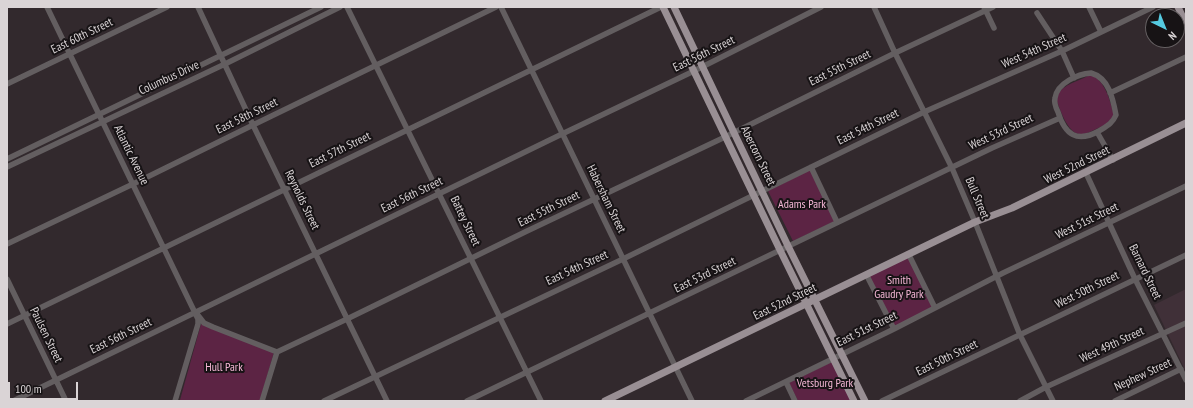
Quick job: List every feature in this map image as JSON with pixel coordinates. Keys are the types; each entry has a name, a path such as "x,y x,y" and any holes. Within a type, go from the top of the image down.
{"main road":[{"name":"Abercorn Street","path":"662,7 854,401"},
{"name":"Abercorn Street","path":"674,7 788,246 865,401"},
{"path":"1178,7 1186,24"},
{"name":"West 52nd Street","path":"976,222 1012,208 1113,160 1186,123"},
{"name":"East 52nd Street","path":"605,401 815,299 867,276 976,222"}],"street":[{"name":"Atlantic Avenue","path":"47,7 195,312 198,324 175,401"},
{"name":"East 60th Street","path":"7,84 167,7"},
{"name":"Reynolds Street","path":"198,7 284,190 387,401"},
{"name":"Columbus Drive","path":"7,159 321,7"},
{"name":"Columbus Drive","path":"7,167 225,64 340,7"},
{"name":"Battey Street","path":"347,7 541,401"},
{"name":"East 58th Street","path":"7,244 496,7"},
{"name":"Habersham Street","path":"501,7 692,401"},
{"name":"East 57th Street","path":"7,324 662,7"},
{"name":"East 56th Street","path":"13,401 562,134 694,72 821,7"},
{"name":"Bull Street","path":"874,7 952,168 976,222 1020,335 1053,401"},
{"name":"East 55th Street","path":"277,352 734,133 985,9 993,7"},
{"path":"1089,7 1101,32"},
{"name":"West 54th Street","path":"924,112 1062,51 1153,7"},
{"path":"985,9 994,28"},
{"path":"1037,13 1062,51 1074,78"},
{"path":"1110,93 1186,57"},
{"path":"1085,74 1098,75 1110,93 1116,115 1110,125 1084,137 1074,136 1070,133 1060,118 1055,101 1056,94 1063,84 1085,74"},
{"name":"East 54th Street","path":"324,401 623,259 924,112"},
{"name":"West 53rd Street","path":"952,168 992,148 1060,118"},
{"path":"1097,132 1113,160"},
{"path":"811,167 838,222"},
{"name":"East 53rd Street","path":"467,401 952,168"},
{"name":"Barnard Street","path":"1086,173 1135,280 1186,380"},
{"name":"West 51st Street","path":"997,276 1186,186"},
{"path":"909,254 935,308"},
{"name":"West 50th Street","path":"1020,335 1186,255"},
{"path":"867,276 894,329"},
{"name":"East 51st Street","path":"746,401 894,329 997,276"},
{"name":"Paulsen Street","path":"7,279 66,401"},
{"name":"Atlantic Avenue","path":"195,312 204,323 277,352"},
{"name":"West 49th Street","path":"1020,401 1046,387 1186,323"},
{"name":"East 50th Street","path":"882,401 1020,335"},
{"path":"262,401 277,352"},
{"name":"Nephew Street","path":"1114,401 1181,369"},
{"path":"786,382 795,401"}],"shaded area":[{"path":"1186,289 1186,372 1154,305"}],"green space":[{"path":"1088,76 1094,76 1105,88 1114,115 1104,125 1087,133 1079,134 1075,133 1068,125 1056,98 1065,87"},
{"name":"Adams Park","path":"811,169 835,221 793,241 768,191"},
{"name":"Smith Gaudry Park","path":"909,255 935,308 894,329 867,276"},
{"name":"Hull Park","path":"201,324 274,352 260,401 180,400"},
{"name":"Vetsburg Park","path":"833,361 852,401 798,401 789,383"}]}
